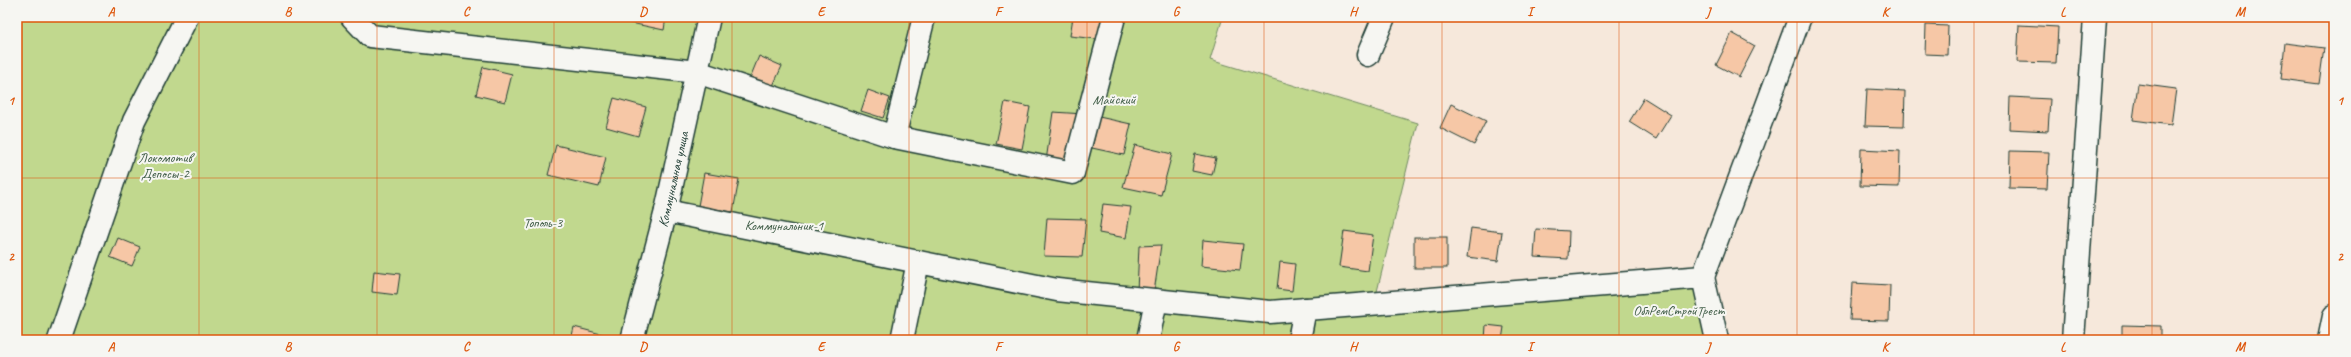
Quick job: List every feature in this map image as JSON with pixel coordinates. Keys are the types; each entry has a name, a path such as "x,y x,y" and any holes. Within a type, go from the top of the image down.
{"lane":[{"path":"59,340 134,121 187,17"},
{"path":"352,17 370,36 697,72 894,137 1073,173 1114,17"},
{"name":"Коммунальная улица","path":"632,340 666,211 709,17"},
{"path":"894,137 924,17"},
{"path":"1368,55 1384,17"},
{"path":"1717,340 1703,278 1800,17"},
{"path":"2073,340 2095,17"},
{"path":"666,211 1057,290 1270,312 1703,278"},
{"path":"902,340 918,262"},
{"path":"1148,340 1156,300"},
{"path":"1299,340 1305,309"},
{"path":"2329,340 2334,316"}],"green space":[{"path":"17,17 1223,17 1210,60 1418,123 1372,312 1703,277 1717,340 17,340"}],"building":[{"path":"627,17 666,17 664,30 626,22"},
{"path":"1073,17 1110,17 1105,40 1070,36"},
{"path":"1926,25 1948,26 1947,55 1925,54"},
{"path":"2019,25 2058,27 2056,63 2017,62"},
{"path":"1732,33 1755,46 1739,77 1716,65"},
{"path":"2285,43 2324,48 2319,84 2281,79"},
{"path":"759,56 782,66 772,88 750,78"},
{"path":"483,67 512,74 505,102 476,95"},
{"path":"2138,84 2176,89 2171,125 2133,120"},
{"path":"1867,89 1905,91 1904,127 1865,126"},
{"path":"868,90 890,98 883,118 861,111"},
{"path":"2010,97 2050,99 2048,131 2009,129"},
{"path":"614,98 646,107 638,136 606,127"},
{"path":"1644,98 1671,115 1656,139 1629,122"},
{"path":"1005,102 1030,107 1022,149 996,144"},
{"path":"1451,104 1486,121 1474,145 1440,128"},
{"path":"1053,112 1084,114 1071,166 1046,161"},
{"path":"1099,117 1131,124 1124,155 1092,148"},
{"path":"556,145 606,157 599,187 548,175"},
{"path":"1135,145 1172,154 1161,195 1123,187"},
{"path":"1861,149 1900,151 1899,187 1860,186"},
{"path":"2010,151 2049,152 2047,189 2009,188"},
{"path":"1195,154 1216,158 1212,175 1192,171"},
{"path":"704,173 739,179 733,212 698,206"},
{"path":"1103,204 1131,207 1126,238 1099,233"},
{"path":"1047,218 1086,219 1082,257 1044,256"},
{"path":"1471,228 1502,232 1498,261 1467,257"},
{"path":"1536,229 1569,231 1568,259 1534,257"},
{"path":"1344,231 1373,235 1368,271 1339,267"},
{"path":"1414,237 1447,237 1447,268 1414,268"},
{"path":"118,238 140,247 132,266 110,257"},
{"path":"1203,240 1243,244 1240,270 1201,266"},
{"path":"1161,245 1154,292 1137,292 1139,246"},
{"path":"1280,262 1295,264 1292,291 1277,289"},
{"path":"374,271 400,274 397,295 372,292"},
{"path":"1852,283 1890,285 1889,321 1850,320"},
{"path":"1486,325 1504,327 1502,340 1485,340"},
{"path":"2122,325 2161,326 2161,340 2122,340"},
{"path":"574,327 609,336 608,340 571,340"}],"park label":[{"name":"Майский","path":"1114,99"},
{"name":"Локомотив Депосы-2","path":"165,166"},
{"name":"Тополь-3","path":"543,222"},
{"name":"Коммунальник-1","path":"784,225"},
{"name":"ОблРемСтройТрест","path":"1679,310"}]}
